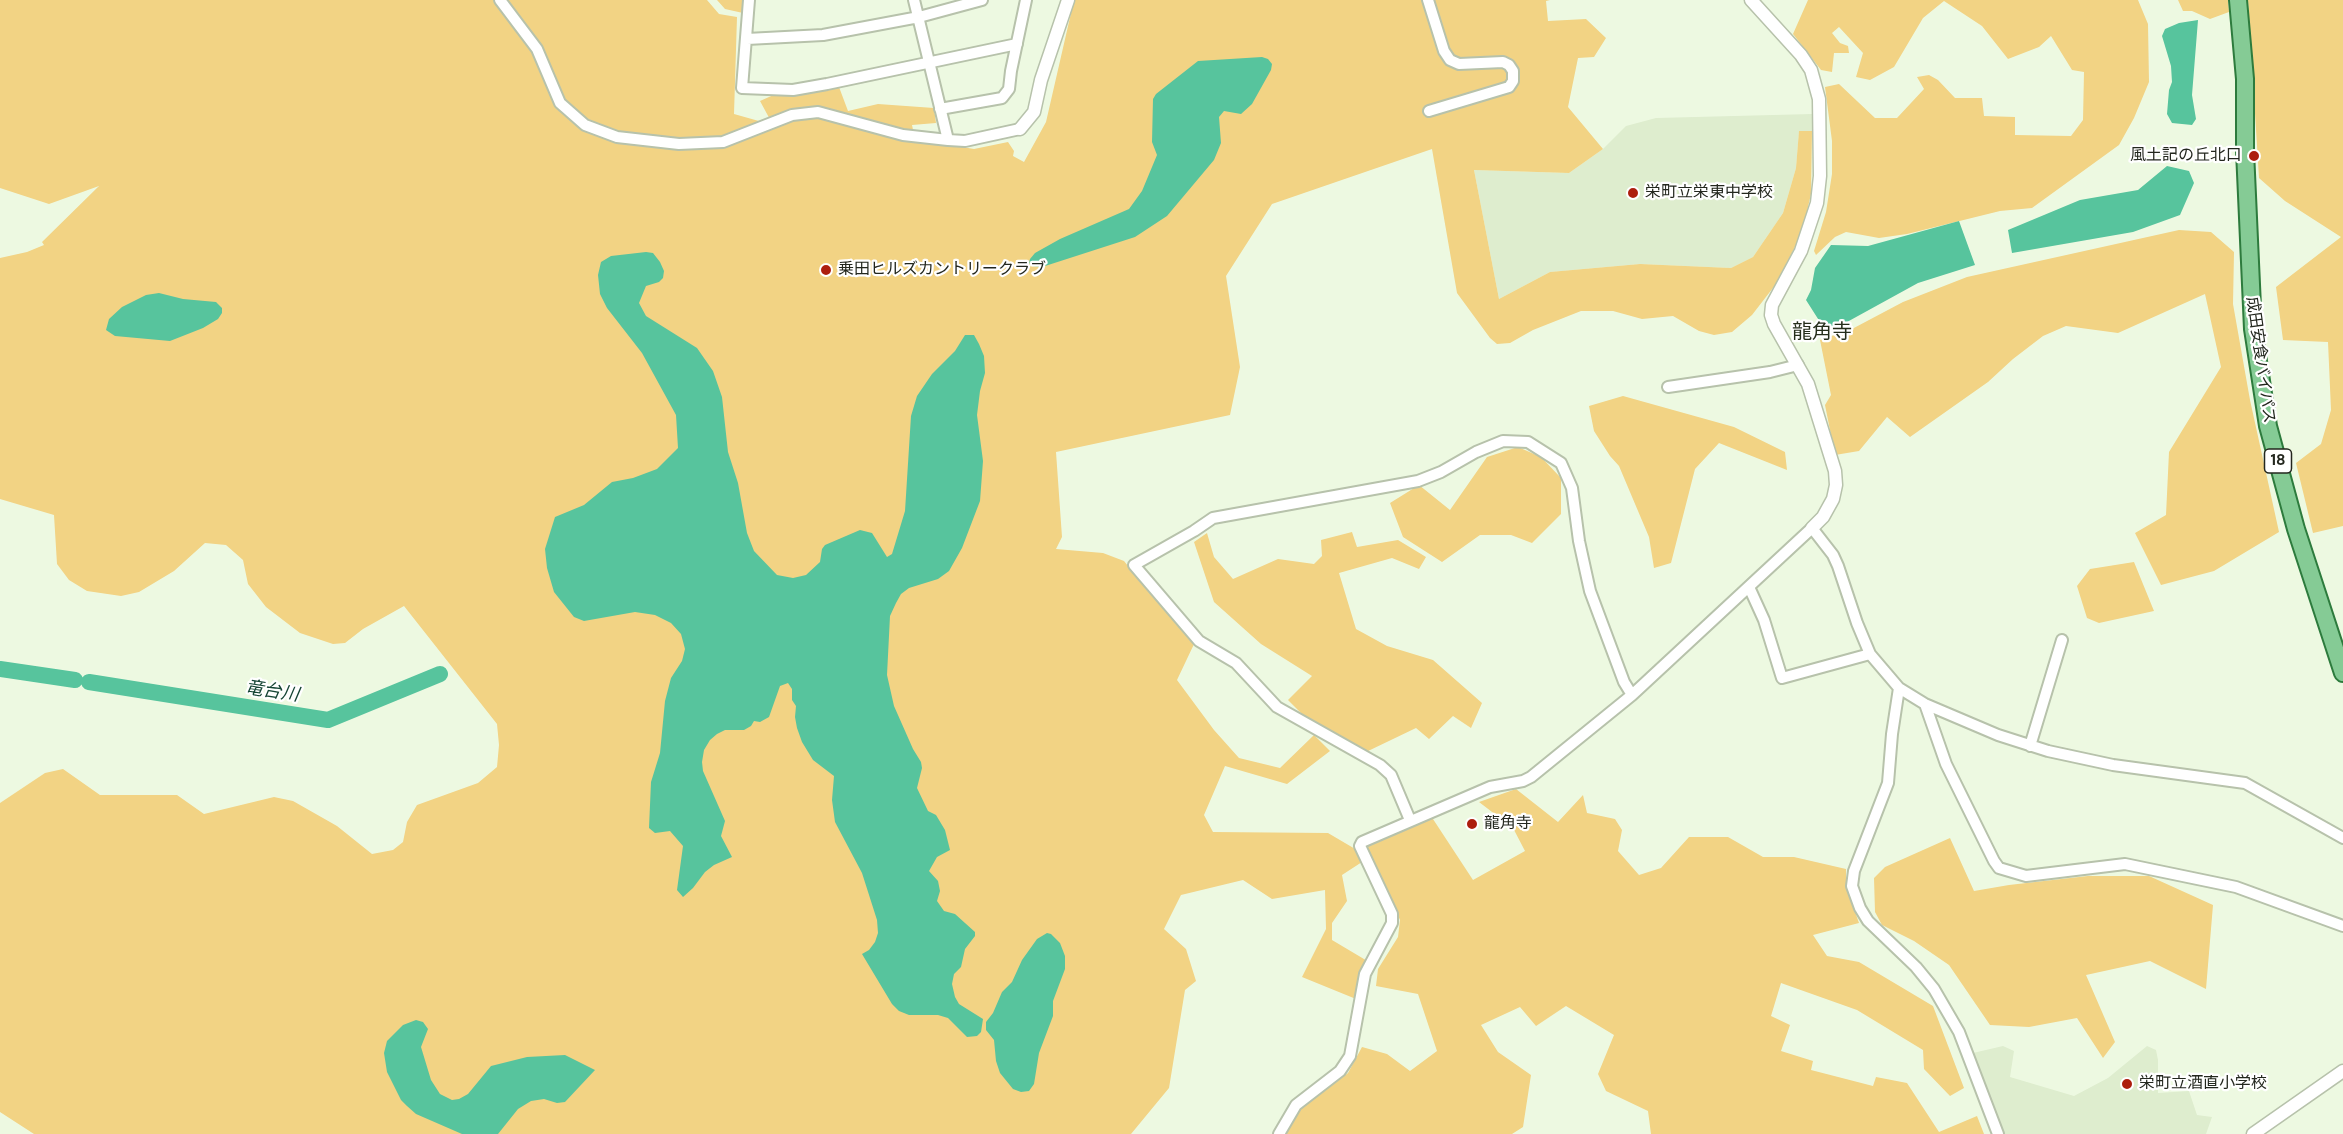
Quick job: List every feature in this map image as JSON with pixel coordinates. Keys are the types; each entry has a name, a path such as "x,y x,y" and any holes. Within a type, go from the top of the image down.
{"main road":[{"name":"成田安食バイパス","path":"2238,0 2245,79 2245,151 2253,328 2268,426 2296,529 2343,673"}],"street":[{"path":"500,0 537,49 560,103 585,124 617,137 679,144 723,142 792,115 818,112 903,135 948,140 965,141 1020,129 1034,112 1041,80 1068,0"},
{"path":"749,0 742,88 793,90 1017,44"},
{"path":"914,0 948,140"},
{"path":"747,39 823,35 919,17 963,2 982,0"},
{"path":"940,109 1002,98 1010,89 1011,71 1026,0"},
{"path":"1428,0 1444,51 1450,60 1459,64 1503,62 1513,71 1513,81 1509,87 1429,111"},
{"path":"1279,1134 1296,1105 1340,1071 1350,1056 1365,974 1379,952 1392,923 1392,914 1359,846 1362,842 1490,787 1523,781 1531,777 1632,695 1812,528 1823,517 1833,499 1836,485 1835,471 1819,416 1808,384 1774,324 1772,305 1801,251 1817,203 1820,176 1819,99 1811,70 1751,0"},
{"path":"1668,387 1770,372 1798,364"},
{"path":"1410,820 1391,776 1380,765 1277,707 1236,663 1199,641 1134,565 1213,518 1418,481 1503,441 1528,442 1561,463 1572,488 1579,541 1590,591 1624,682 1632,695"},
{"path":"1812,528 1833,555 1870,654 1899,688 1925,704 2030,746 2113,765 2245,783 2343,838"},
{"path":"1749,587 1764,620 1782,678 1870,654"},
{"path":"2030,746 2062,640"},
{"path":"1899,688 1888,783 1854,871 1852,886 1860,908 1868,921 1916,967 1934,989 1959,1032 1998,1134"},
{"path":"1925,704 1946,764 1999,868 2026,876 2126,864 2236,887 2343,926"},
{"path":"2253,1134 2343,1071"}],"shaded area":[{"name":"乗田ヒルズカントリークラブ","path":"0,0 707,0 719,14 737,17 734,114 773,125 760,101 778,93 839,87 848,111 878,104 934,108 936,123 912,125 915,139 974,149 1008,142 1014,151 1013,156 1024,162 1046,122 1074,0 1550,0 1546,1 1548,21 1586,19 1606,38 1594,57 1578,58 1568,107 1603,149 1569,173 1474,170 1499,299 1550,272 1640,264 1731,268 1753,257 1783,213 1796,168 1799,131 1812,131 1811,194 1802,233 1776,284 1752,315 1732,332 1714,335 1699,331 1673,316 1642,319 1613,311 1581,311 1533,330 1510,343 1497,344 1490,338 1457,293 1432,149 1272,204 1226,276 1240,367 1230,415 1056,452 1062,537 1056,549 1103,553 1124,561 1152,596 1195,642 1177,680 1214,730 1239,758 1280,768 1314,735 1330,751 1287,784 1225,766 1204,815 1213,832 1328,833 1362,853 1362,862 1342,875 1347,901 1332,923 1332,940 1369,962 1356,999 1302,977 1326,929 1325,890 1272,899 1243,880 1181,895 1164,929 1186,949 1196,981 1185,990 1169,1088 1131,1134 34,1134 0,1112 0,803 45,773 63,769 100,795 177,795 204,814 274,797 293,801 337,826 372,854 393,850 403,842 407,822 417,805 478,783 497,767 499,745 497,724 404,606 363,629 345,643 333,644 300,633 266,607 248,584 243,560 226,545 205,543 174,571 139,592 121,596 87,591 69,580 57,564 54,515 0,499 0,258 27,252 44,245 42,242 99,186 49,204 0,188"},
{"path":"717,0 745,0 743,13 725,9"},
{"path":"1808,0 2138,0 2148,24 2149,82 2134,118 2119,145 2032,208 2000,211 1907,234 1879,238 1846,232 1835,237 1816,255 1814,251 1826,212 1832,174 1832,141 1825,87 1839,84 1875,118 1897,118 1924,89 1917,77 1929,75 1938,80 1955,98 1982,98 1984,116 2015,117 2015,135 2071,136 2083,120 2084,72 2072,70 2051,36 2039,47 2008,59 1982,26 1944,1 1923,18 1894,67 1870,80 1856,77 1863,53 1839,27 1832,33 1840,43 1848,46 1849,53 1834,53 1832,72 1821,70 1793,34"},
{"path":"2178,0 2228,0 2229,12 2210,19 2192,11 2183,11"},
{"path":"2248,0 2343,0 2343,526 2313,533 2296,463 2321,444 2331,410 2328,342 2283,340 2276,287 2341,237 2285,201 2259,178"},
{"path":"2198,20 2192,95 2196,119 2192,125 2172,123 2167,114 2172,82 2171,66 2162,36 2165,29 2179,23"},
{"path":"1262,57 1268,59 1272,64 1271,70 1252,104 1241,114 1224,111 1219,117 1221,143 1214,160 1167,216 1135,237 1042,267 1032,266 1029,263 1035,253 1060,239 1129,209 1142,191 1157,155 1152,142 1153,99 1156,94 1198,61"},
{"name":"栄町立栄東中学校","path":"1812,114 1812,131 1799,132 1796,168 1783,213 1753,257 1731,268 1640,264 1550,272 1499,299 1474,170 1569,173 1603,149 1626,126 1656,118"},
{"path":"2167,166 2189,171 2194,183 2180,215 2133,232 2012,253 2008,230 2080,200 2138,190"},
{"path":"1959,221 1975,265 1918,283 1827,333 1806,300 1811,290 1815,268 1831,245 1868,246"},
{"path":"2179,230 2211,232 2234,252 2233,304 2250,400 2279,532 2214,571 2161,585 2135,533 2166,515 2169,452 2221,367 2205,294 2118,333 2066,326 2043,336 1988,382 1910,437 1887,417 1859,451 1835,455 1825,405 1831,395 1820,340 1852,329 1903,302 1967,277"},
{"path":"653,253 664,271 663,278 659,282 646,286 639,303 646,316 697,348 713,371 722,397 728,452 738,483 747,533 754,551 777,575 793,578 806,575 820,562 825,545 860,530 872,533 887,557 892,554 905,511 911,416 917,396 932,374 955,351 965,335 974,335 979,344 984,356 985,373 977,415 983,461 980,501 962,548 949,571 938,579 909,588 901,594 896,603 890,616 887,675 894,706 921,762 922,768 917,788 928,811 936,815 945,830 950,850 937,857 929,871 938,881 940,891 937,901 944,911 955,914 975,932 975,936 965,949 961,967 954,974 952,984 959,1004 983,1019 981,1032 977,1036 967,1037 948,1018 938,1015 909,1015 899,1011 892,1004 862,954 869,950 875,942 878,933 877,920 862,873 835,822 832,800 834,776 813,760 802,742 797,728 796,706 792,700 792,689 788,683 780,686 769,717 760,722 754,721 744,730 725,730 717,734 704,750 703,771 725,821 721,836 732,857 705,872 683,897 677,890 683,846 670,831 655,833 649,828 651,782 660,753 665,701 671,678 682,661 685,649 681,634 671,623 655,615 635,612 584,621 574,617 554,592 547,568 545,549 555,517 584,505 612,482 633,478 657,469 678,448 676,415 642,353 607,308 600,294 598,275 601,262 611,256"},
{"path":"159,293 183,299 216,302 222,308 222,313 218,319 203,328 170,341 115,336 106,330 109,319 122,307 146,295"},
{"path":"1623,396 1734,427 1785,452 1787,470 1719,443 1695,469 1671,563 1654,568 1649,537 1619,466 1594,431 1589,406"},
{"path":"1518,447 1541,457 1561,478 1561,514 1532,543 1511,535 1480,535 1442,562 1403,537 1390,503 1419,485 1450,510 1487,457"},
{"path":"1352,532 1357,547 1398,540 1426,557 1419,569 1392,558 1339,573 1356,629 1387,646 1433,660 1482,703 1471,728 1453,716 1429,739 1416,728 1366,752 1302,714 1288,700 1312,676 1261,644 1214,602 1194,542 1207,533 1214,557 1233,579 1278,559 1314,564 1322,556 1321,540"},
{"path":"2134,562 2154,611 2099,623 2087,618 2077,586 2090,569"},
{"path":"1516,789 1558,822 1583,795 1587,813 1615,819 1622,830 1618,851 1639,875 1661,868 1689,837 1728,837 1763,857 1794,857 1846,869 1846,886 1859,923 1813,935 1827,956 1859,962 1933,1006 1964,1088 1950,1096 1924,1069 1923,1050 1857,1010 1781,983 1771,1016 1790,1025 1781,1051 1813,1061 1811,1070 1873,1086 1876,1077 1907,1083 1939,1132 1977,1116 1984,1134 1651,1134 1648,1111 1606,1091 1598,1074 1614,1035 1566,1006 1536,1026 1520,1007 1481,1025 1498,1052 1531,1075 1523,1127 1512,1134 1285,1134 1301,1109 1348,1073 1362,1047 1387,1054 1410,1071 1437,1051 1418,994 1376,986 1378,969 1398,937 1400,920 1367,846 1431,816 1473,880 1525,851 1513,828 1479,802"},
{"path":"1950,838 1974,891 2088,876 2149,876 2213,905 2206,989 2150,961 2086,975 2115,1042 2103,1058 2077,1018 2029,1027 1990,1025 1949,965 1914,941 1882,925 1875,912 1874,878 1885,867"},
{"path":"1047,933 1060,943 1065,956 1065,969 1053,1001 1053,1016 1039,1053 1034,1084 1029,1091 1021,1092 1013,1089 1000,1073 994,1040 986,1030 986,1022 993,1013 1002,992 1012,982 1022,960 1037,939"},
{"path":"416,1020 423,1022 428,1029 421,1047 431,1080 440,1094 452,1100 468,1094 491,1066 527,1057 565,1055 595,1070 565,1102 557,1103 544,1099 531,1101 518,1109 498,1134 462,1134 416,1114 401,1100 387,1072 384,1053 387,1041 403,1025"},
{"name":"栄町立酒直小学校","path":"2003,1046 2014,1051 2010,1077 2074,1096 2108,1078 2147,1046 2156,1050 2158,1093 2189,1091 2197,1115 2212,1117 2206,1134 2002,1134 1973,1053"}],"waterway":[{"name":"竜台川","path":"0,669 75,680"},
{"name":"竜台川","path":"89,682 328,720 440,674"}],"place":[{"name":"風土記の丘北口","path":"2254,156"},
{"name":"栄町立栄東中学校","path":"1633,193"},
{"name":"乗田ヒルズカントリークラブ","path":"826,270"},
{"name":"龍角寺","path":"1472,824"},
{"name":"栄町立酒直小学校","path":"2127,1084"}],"district":[{"name":"龍角寺","path":"1822,333"}]}
